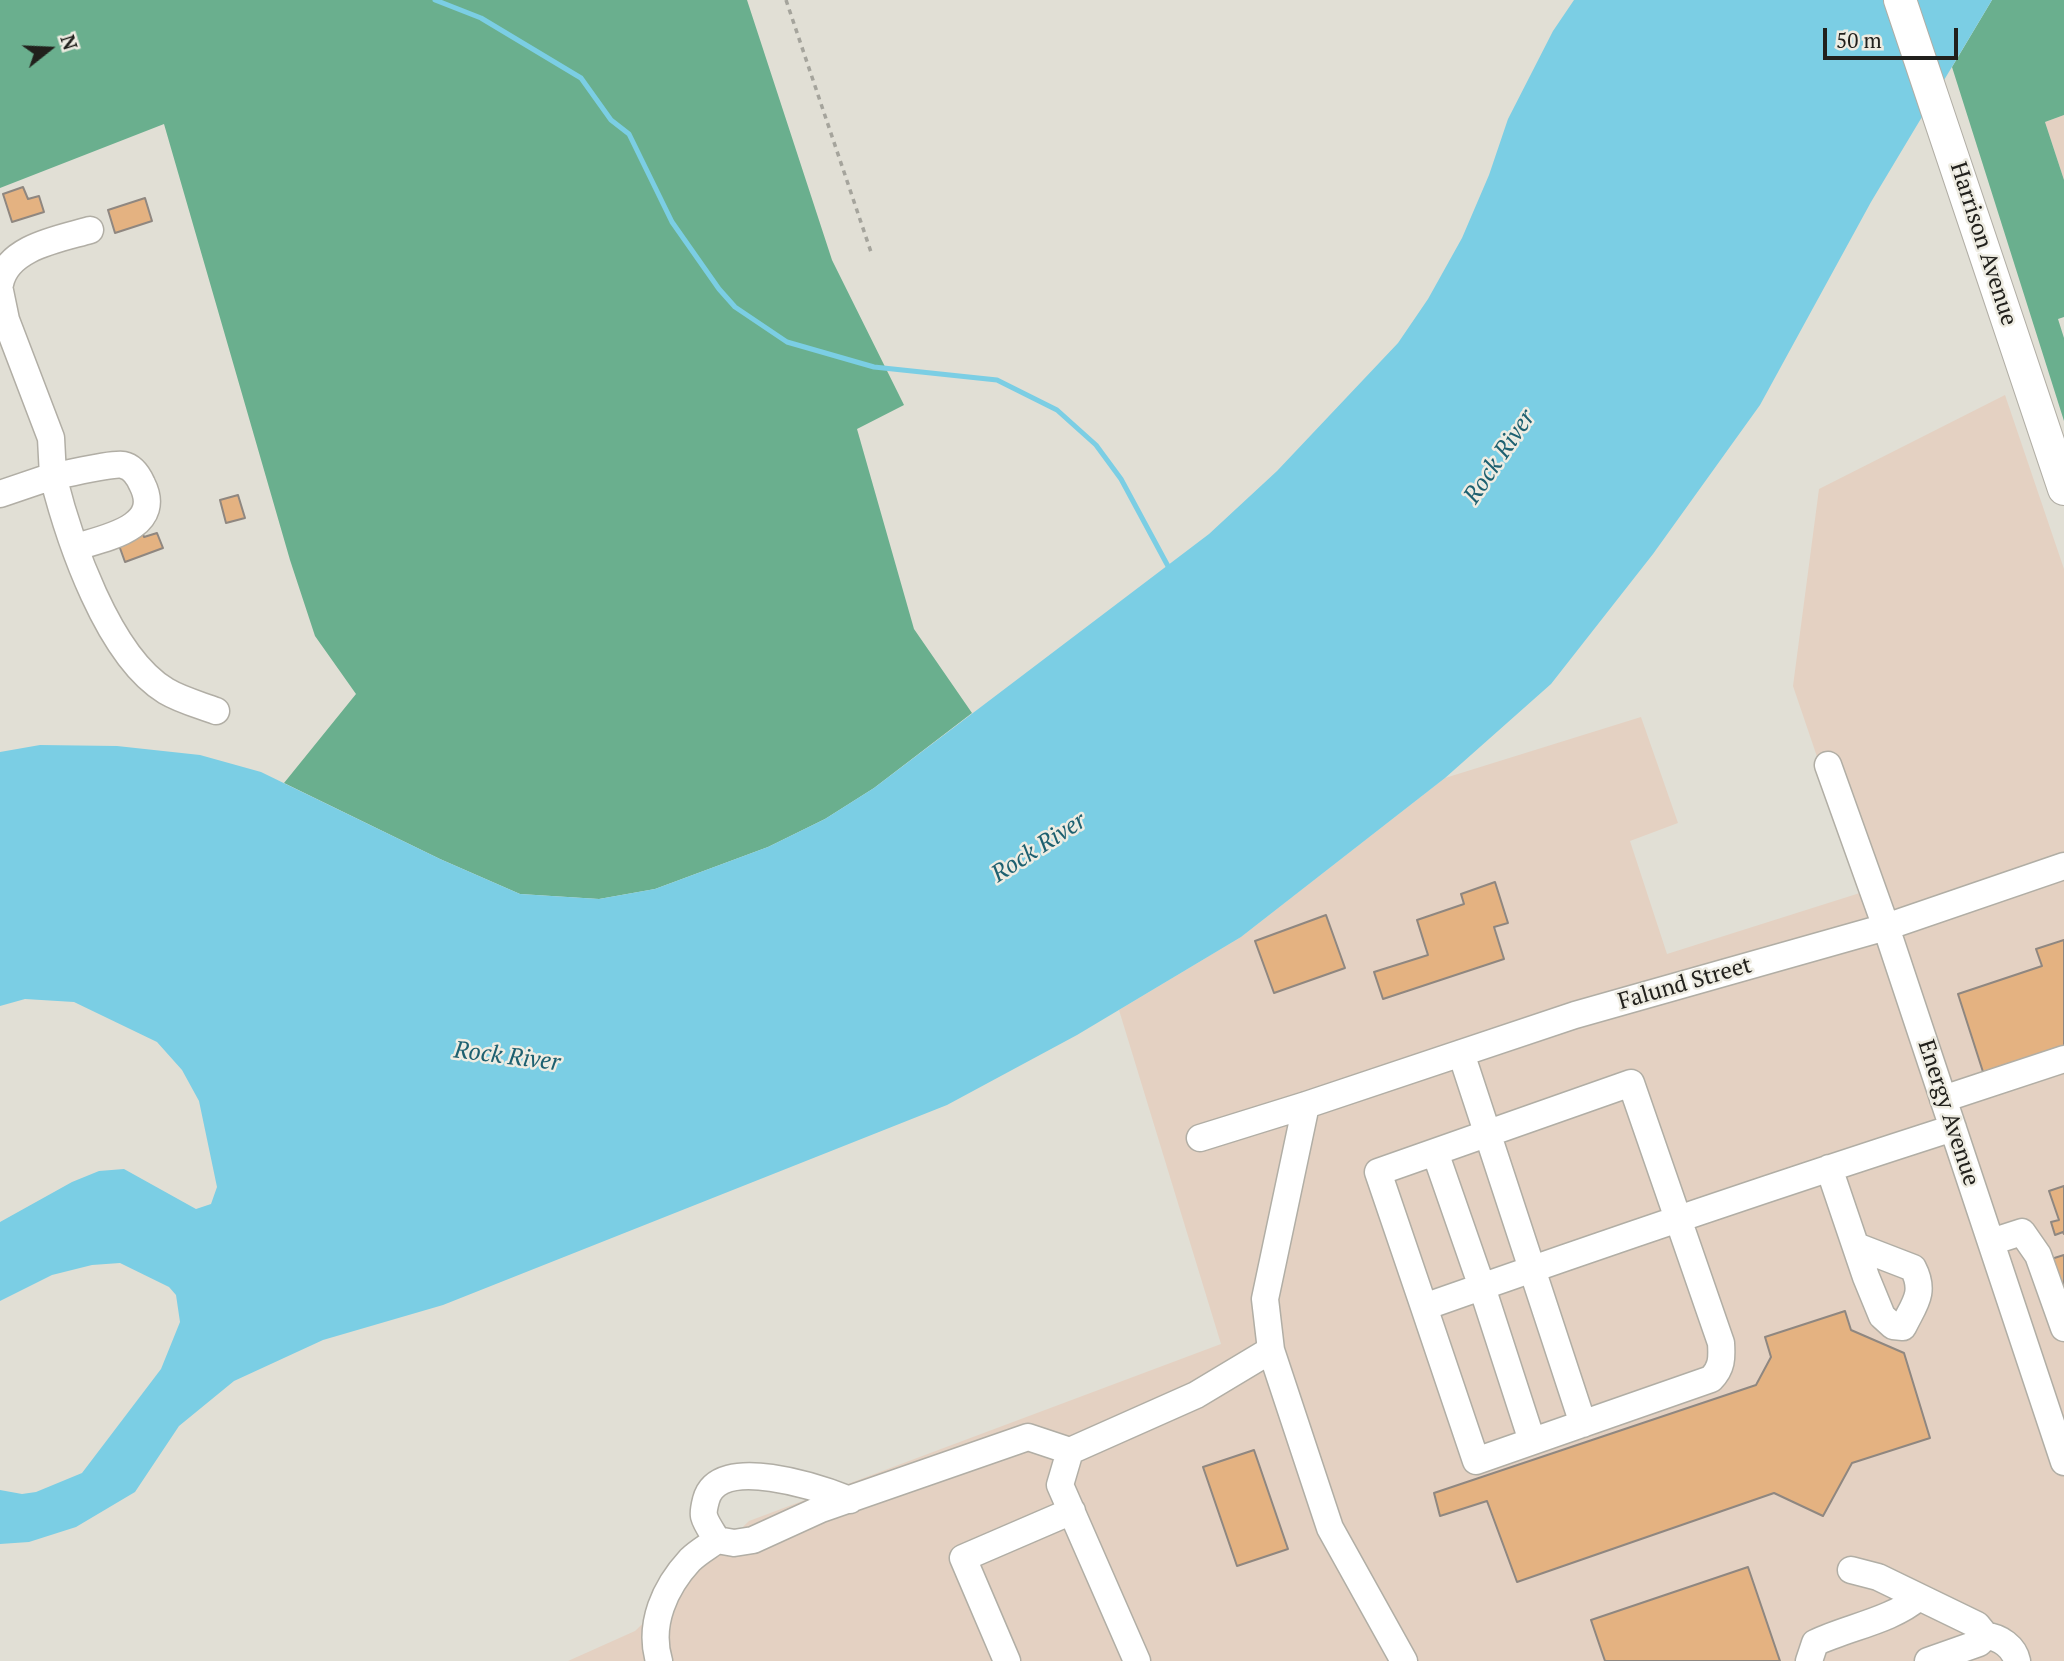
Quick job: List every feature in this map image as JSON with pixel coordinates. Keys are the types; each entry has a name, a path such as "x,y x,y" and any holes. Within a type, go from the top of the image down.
{"main road":[{"name":"Harrison Avenue","path":"1900,0 2064,489"}],"street":[{"path":"0,284 3,270 14,260 40,245 90,230"},
{"path":"0,291 6,320 51,438 53,476 60,502 89,583 111,628 138,667 167,691 216,711"},
{"path":"0,494 53,476 123,465 135,471 144,488 147,503 144,515 133,526 76,547"},
{"name":"Energy Avenue","path":"1828,765 1886,927 2064,1462"},
{"name":"Falund Street","path":"1200,1138 1574,1015 1886,927 2064,866"},
{"path":"1461,1053 1583,1424"},
{"path":"1943,1099 2064,1059"},
{"path":"1631,1083 1721,1343 1719,1371 1711,1379 1476,1461 1378,1172 1488,1134 1631,1083"},
{"path":"1306,1105 1265,1298 1271,1350 1330,1528 1404,1661"},
{"path":"1424,1307 1677,1219 1953,1128"},
{"path":"1435,1152 1532,1441"},
{"path":"1829,1168 1856,1246"},
{"path":"1991,1242 2022,1232 2038,1255 2064,1328"},
{"path":"659,1661 655,1632 659,1610 691,1558 717,1540 734,1543 753,1540 821,1509 1028,1437 1070,1451 1196,1395 1271,1350"},
{"path":"1070,1451 1060,1485 1137,1661"},
{"path":"717,1540 704,1517 709,1492 721,1481 755,1476 825,1490 849,1500"},
{"path":"1007,1661 963,1558 1072,1511"},
{"path":"1851,1570 1878,1577 1977,1625 1986,1636 1997,1637 2016,1654 2017,1661"},
{"path":"1809,1661 1815,1643 1837,1632 1907,1607 1919,1597"},
{"path":"1928,1661 1979,1643 1986,1636"}],"path":[{"path":"786,0 872,255"}],"shaded area":[{"path":"2064,115 2064,180 2045,122"},
{"path":"2005,395 2064,569 2064,1661 568,1661 635,1631 749,1521 1221,1344 1119,1010 1241,937 1445,778 1641,717 1678,823 1630,841 1667,954 1863,892 1793,686 1819,489"}],"green space":[{"path":"0,0 747,0 832,260 904,405 857,429 914,629 972,713 874,788 825,819 768,847 655,889 599,899 520,894 440,859 284,783 356,694 315,636 290,560 164,124 0,188"},
{"path":"1992,0 2064,0 2064,115 2045,122 2064,180 2064,317 2058,319 2064,338 2064,421 1952,67"}],"water":[{"name":"Rock River","path":"1574,0 1992,0 1871,202 1760,405 1653,554 1551,684 1445,778 1241,937 1077,1035 947,1105 443,1305 323,1340 234,1381 179,1426 135,1492 76,1527 29,1542 0,1544 0,1490 22,1494 36,1492 82,1473 161,1369 180,1322 176,1295 169,1287 120,1263 92,1265 52,1275 0,1301 0,1222 72,1182 99,1171 124,1169 196,1209 211,1204 217,1187 199,1101 182,1070 157,1042 74,1002 25,999 0,1006 0,752 40,745 117,746 200,755 261,772 440,859 520,894 599,899 655,889 768,847 825,819 874,788 1209,534 1277,471 1398,343 1428,299 1462,238 1489,175 1508,119 1553,31"}],"building":[{"path":"23,187 28,199 39,196 44,212 12,222 3,194"},
{"path":"145,198 152,221 115,233 108,210"},
{"path":"238,495 245,518 226,523 220,500"},
{"path":"141,528 144,537 157,533 163,548 125,562 116,537"},
{"path":"1495,882 1508,923 1494,927 1504,959 1383,999 1374,972 1428,955 1417,920 1464,904 1461,894"},
{"path":"1326,915 1345,968 1274,993 1255,941"},
{"path":"2064,940 2064,1049 1984,1075 1958,994 2042,966 2036,949"},
{"path":"2064,1186 2064,1234 2055,1235 2051,1222 2059,1220 2049,1191"},
{"path":"2064,1255 2064,1308 2048,1260"},
{"path":"1845,1311 1851,1330 1904,1353 1930,1438 1852,1463 1823,1516 1774,1493 1517,1582 1487,1501 1440,1516 1434,1493 1756,1385 1771,1357 1765,1337"},
{"path":"1254,1450 1288,1549 1237,1566 1203,1467"},
{"path":"1748,1567 1780,1661 1605,1661 1591,1620"}],"waterway":[{"path":"435,0 481,18 581,78 611,120 629,134 672,222 719,289 735,307 787,342 874,367 997,380 1057,410 1096,445 1121,479 1169,568"}]}
